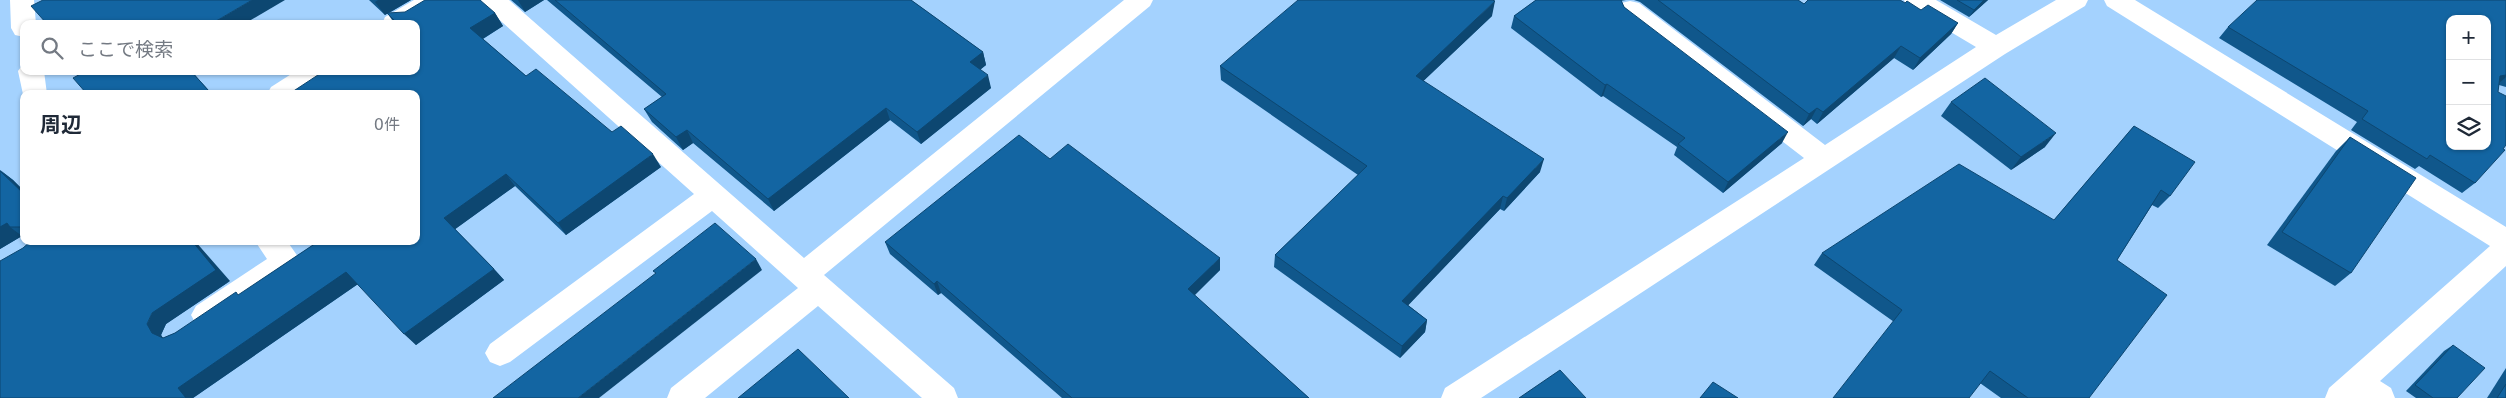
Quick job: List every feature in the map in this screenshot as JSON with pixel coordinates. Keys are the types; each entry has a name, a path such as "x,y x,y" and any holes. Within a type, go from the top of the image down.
{"street":[{"path":"22,0 23,20"},
{"path":"400,20 433,0"},
{"path":"492,0 943,398"},
{"path":"682,398 811,282 1141,0"},
{"path":"1916,0 1996,47"},
{"path":"1456,398 1996,47 2076,0"},
{"path":"2116,0 2506,241"},
{"path":"1630,10 1824,159"},
{"path":"31,75 33,90"},
{"path":"286,90 311,75"},
{"path":"500,353 713,195"},
{"path":"186,329 286,261 272,245"},
{"path":"2359,393 2506,249"}],"building":[{"path":"43,0 252,0 218,20 43,20 31,6"},
{"path":"425,0 480,0 495,13 470,28 526,76 536,69 612,132 621,126 653,154 558,223 506,174 444,218 494,269 404,334 346,272 178,388 186,398 0,398 0,261 26,245 195,245 216,270 152,313 147,324 152,333 163,338 175,333 236,292 238,295 313,245 420,245 420,90 295,90 318,75 420,75 420,20 394,20 387,13 405,12"},
{"path":"555,0 911,0 983,52 970,62 988,75 917,132 886,108 768,199 687,130 676,137 644,109 666,94"},
{"path":"1298,0 1495,1 1416,76 1544,159 1507,198 1503,196 1402,301 1427,320 1402,346 1275,255 1367,166 1220,66"},
{"path":"1536,0 1621,0 1624,7 1788,132 1728,182 1678,144 1685,138 1607,84 1605,85 1514,16"},
{"path":"1658,0 1798,0 1804,4 1808,0 1900,0 1905,3 1907,1 1921,10 1928,5 1958,23 1920,58 1901,46 1823,112 1817,108 1809,114"},
{"path":"1957,0 1984,0 1974,10"},
{"path":"2257,0 2506,0 2506,75 2500,76 2498,92 2506,96 2506,145 2503,149 2505,150 2475,183 2430,155 2427,159 2362,119 2368,111 2228,27"},
{"path":"79,75 195,75 208,90 84,90 73,78"},
{"path":"1985,78 2056,133 2021,157 1951,102"},
{"path":"2134,126 2195,162 2170,196 2161,190 2117,260 2167,295 2089,398 2028,398 1990,371 1969,398 1833,398 1902,310 1822,253 1959,164 2054,220"},
{"path":"1019,135 1050,159 1068,144 1220,258 1188,289 1309,398 1072,398 937,281 934,284 885,242"},
{"path":"2350,137 2416,178 2351,273 2282,232"},
{"path":"0,171 20,190 20,227 10,227 7,223 0,227"},
{"path":"715,223 756,259 578,398 493,398 656,273 653,271"},
{"path":"2453,345 2485,368 2457,398 2433,398 2415,385"},
{"path":"798,349 849,398 738,398"},
{"path":"1560,370 1586,398 1519,398"},
{"path":"1713,382 1738,398 1700,398"},
{"path":"2506,384 2506,398 2497,398"}]}
